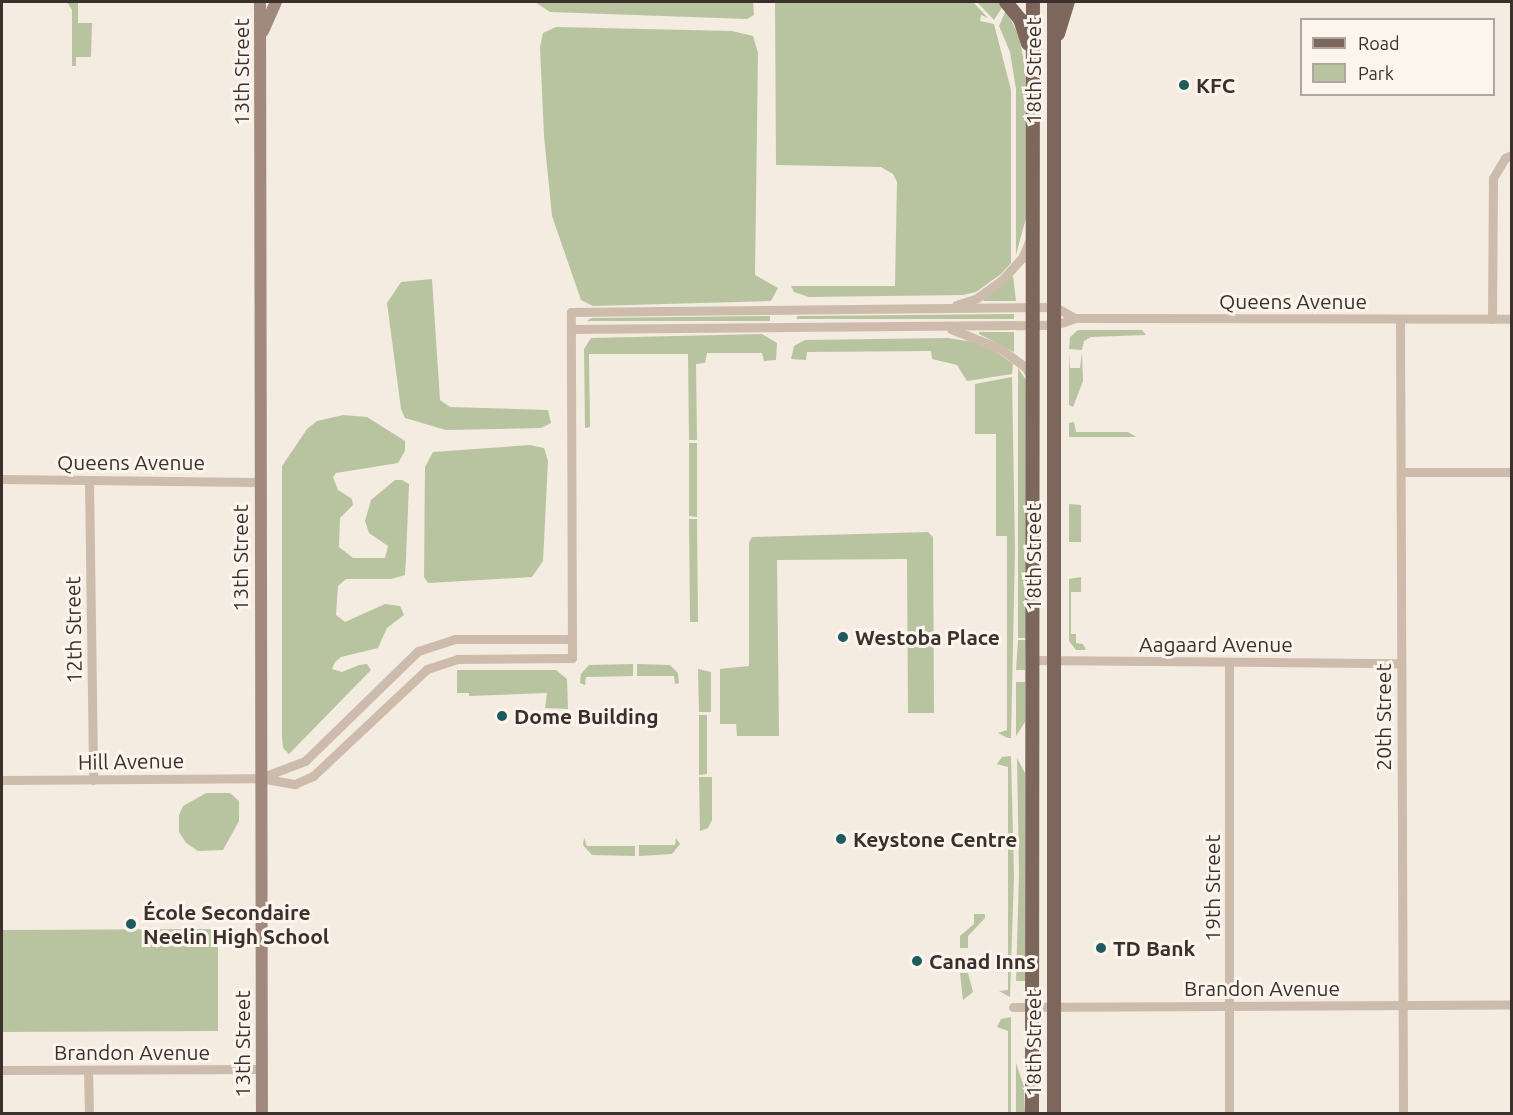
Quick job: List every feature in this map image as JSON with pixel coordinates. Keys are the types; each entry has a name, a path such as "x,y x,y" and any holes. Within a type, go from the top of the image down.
{"main road":[{"path":"1006,2 1023,26 1033,70"},
{"name":"18th Street","path":"1032,1113 1033,2"},
{"name":"18th Street","path":"1054,2 1054,1113"},
{"path":"1054,54 1068,2"}],"street":[{"name":"13th Street","path":"260,2 262,1113"},
{"path":"260,38 276,2"},
{"path":"1492,319 1493,178 1505,158 1512,155"},
{"path":"934,308 969,301 1002,280 1026,251 1034,213"},
{"path":"260,778 295,784 313,776 414,680 443,662 572,658 571,312 1055,308 1075,318"},
{"path":"572,329 1055,325 1075,318"},
{"name":"Queens Avenue","path":"1075,318 1512,319"},
{"name":"20th Street","path":"1400,319 1403,1113"},
{"path":"937,326 980,339 1010,355 1029,371 1033,392"},
{"path":"1401,472 1512,472"},
{"name":"Queens Avenue","path":"2,479 260,482"},
{"name":"12th Street","path":"89,480 93,780"},
{"path":"260,778 305,761 395,669 426,647 455,639 572,639"},
{"name":"Aagaard Avenue","path":"1033,660 1400,663"},
{"name":"19th Street","path":"1229,662 1229,1113"},
{"name":"Hill Avenue","path":"2,780 260,778"},
{"name":"Brandon Avenue","path":"1013,1007 1512,1004"},
{"name":"Brandon Avenue","path":"2,1070 262,1070"},
{"path":"88,1070 89,1113"}],"green space":[{"path":"67,2 78,2 78,23 92,23 91,57 76,57 76,66 72,66 72,10"},
{"path":"535,2 753,2 754,15 747,19 550,12"},
{"path":"775,2 973,2 988,18 981,15 980,21 994,24 1011,90 1011,263 1001,274 976,292 963,295 809,297 794,292 791,286 895,286 897,182 893,174 881,167 776,165"},
{"path":"977,2 997,2 1003,6 994,20"},
{"path":"1006,10 1019,36 1026,72 1026,218 1016,255 1016,89 1010,52 999,26"},
{"path":"556,27 732,31 753,36 758,53 755,275 778,288 771,301 593,306 581,300 552,216 544,136 540,47 543,33"},
{"path":"1013,276 1016,301 984,301 983,299"},
{"path":"432,279 440,400 450,407 548,410 551,423 541,428 446,430 405,418 401,409 387,303 401,282"},
{"path":"1014,314 1014,319 796,319 798,316"},
{"path":"770,316 770,321 587,321 591,318"},
{"path":"1078,330 1142,330 1146,335 1091,337 1084,341 1082,350 1069,349 1070,337"},
{"path":"979,332 1014,332 1014,352 979,334"},
{"path":"762,334 777,343 776,360 764,361 762,353 707,353 705,363 696,364 697,440 689,440 688,354 589,354 590,427 585,428 584,349 591,338"},
{"path":"948,338 973,342 998,353 1013,364 1012,374 967,381 957,365 932,359 931,351 807,352 806,360 791,359 794,346 805,340"},
{"path":"1082,352 1083,381 1073,407 1069,405 1069,353 1070,368 1080,368"},
{"path":"1018,368 1026,380 1026,638 1018,638"},
{"path":"1012,377 1015,550 1011,738 1008,738 998,733 1007,730 1007,536 996,536 996,434 975,434 975,384"},
{"path":"343,415 367,417 405,441 405,451 398,463 336,473 333,477 338,490 352,499 353,505 340,518 339,547 353,558 385,558 388,546 369,533 365,521 371,500 395,480 402,480 409,484 405,575 391,579 346,579 338,586 336,615 345,622 385,604 400,606 404,615 387,628 378,648 341,657 335,662 332,669 342,672 367,664 371,670 289,754 283,748 282,738 282,466 307,429 317,421"},
{"path":"1074,422 1076,432 1128,432 1136,437 1069,437 1069,423"},
{"path":"689,443 697,443 697,517 689,516"},
{"path":"530,445 544,448 548,461 543,561 532,577 428,583 424,577 425,467 433,452"},
{"path":"1069,504 1081,505 1081,542 1069,542"},
{"path":"689,519 697,519 698,622 690,622"},
{"path":"928,532 933,537 934,713 908,713 907,559 777,560 779,736 737,736 736,724 720,724 720,669 749,666 749,543 752,537"},
{"path":"1081,577 1081,592 1071,592 1071,634 1076,634 1076,643 1083,644 1086,650 1076,650 1069,641 1069,579"},
{"path":"1018,640 1026,640 1025,670 1016,670"},
{"path":"633,664 633,676 586,677 585,685 580,683 581,674 589,665"},
{"path":"637,664 670,665 678,673 679,683 675,684 674,676 637,676"},
{"path":"698,669 711,672 711,712 699,712"},
{"path":"457,670 556,670 567,679 568,709 545,708 547,693 469,696 469,693 457,693"},
{"path":"1016,682 1025,682 1025,722 1016,736"},
{"path":"699,715 707,715 707,774 699,775"},
{"path":"1011,756 1014,875 1010,997 999,991 1008,990 1008,767 997,764 1002,757"},
{"path":"1017,758 1025,773 1025,981 1016,981 1019,873"},
{"path":"699,777 712,777 712,820 708,828 700,831"},
{"path":"206,793 230,793 239,801 239,821 223,850 198,851 186,843 179,832 179,815 183,806"},
{"path":"584,838 587,846 635,846 635,856 592,855 583,845"},
{"path":"676,838 680,844 672,854 639,856 639,845 675,845"},
{"path":"974,914 985,914 985,918 968,936 968,948 960,948 960,936 974,924"},
{"path":"218,929 218,1031 2,1032 2,930"},
{"path":"960,973 968,973 973,992 963,1000"},
{"path":"1011,1017 1011,1113 1008,1114 1008,1031 997,1027 1001,1019"},
{"path":"1016,1063 1024,1087 1025,1113 1016,1113"}],"place":[{"name":"KFC","path":"1184,85"},
{"name":"Westoba Place","path":"843,637"},
{"name":"Dome Building","path":"502,716"},
{"name":"Keystone Centre","path":"841,839"},
{"name":"École Secondaire Neelin High School","path":"131,924"},
{"name":"TD Bank","path":"1101,948"},
{"name":"Canad Inns","path":"917,961"}]}
